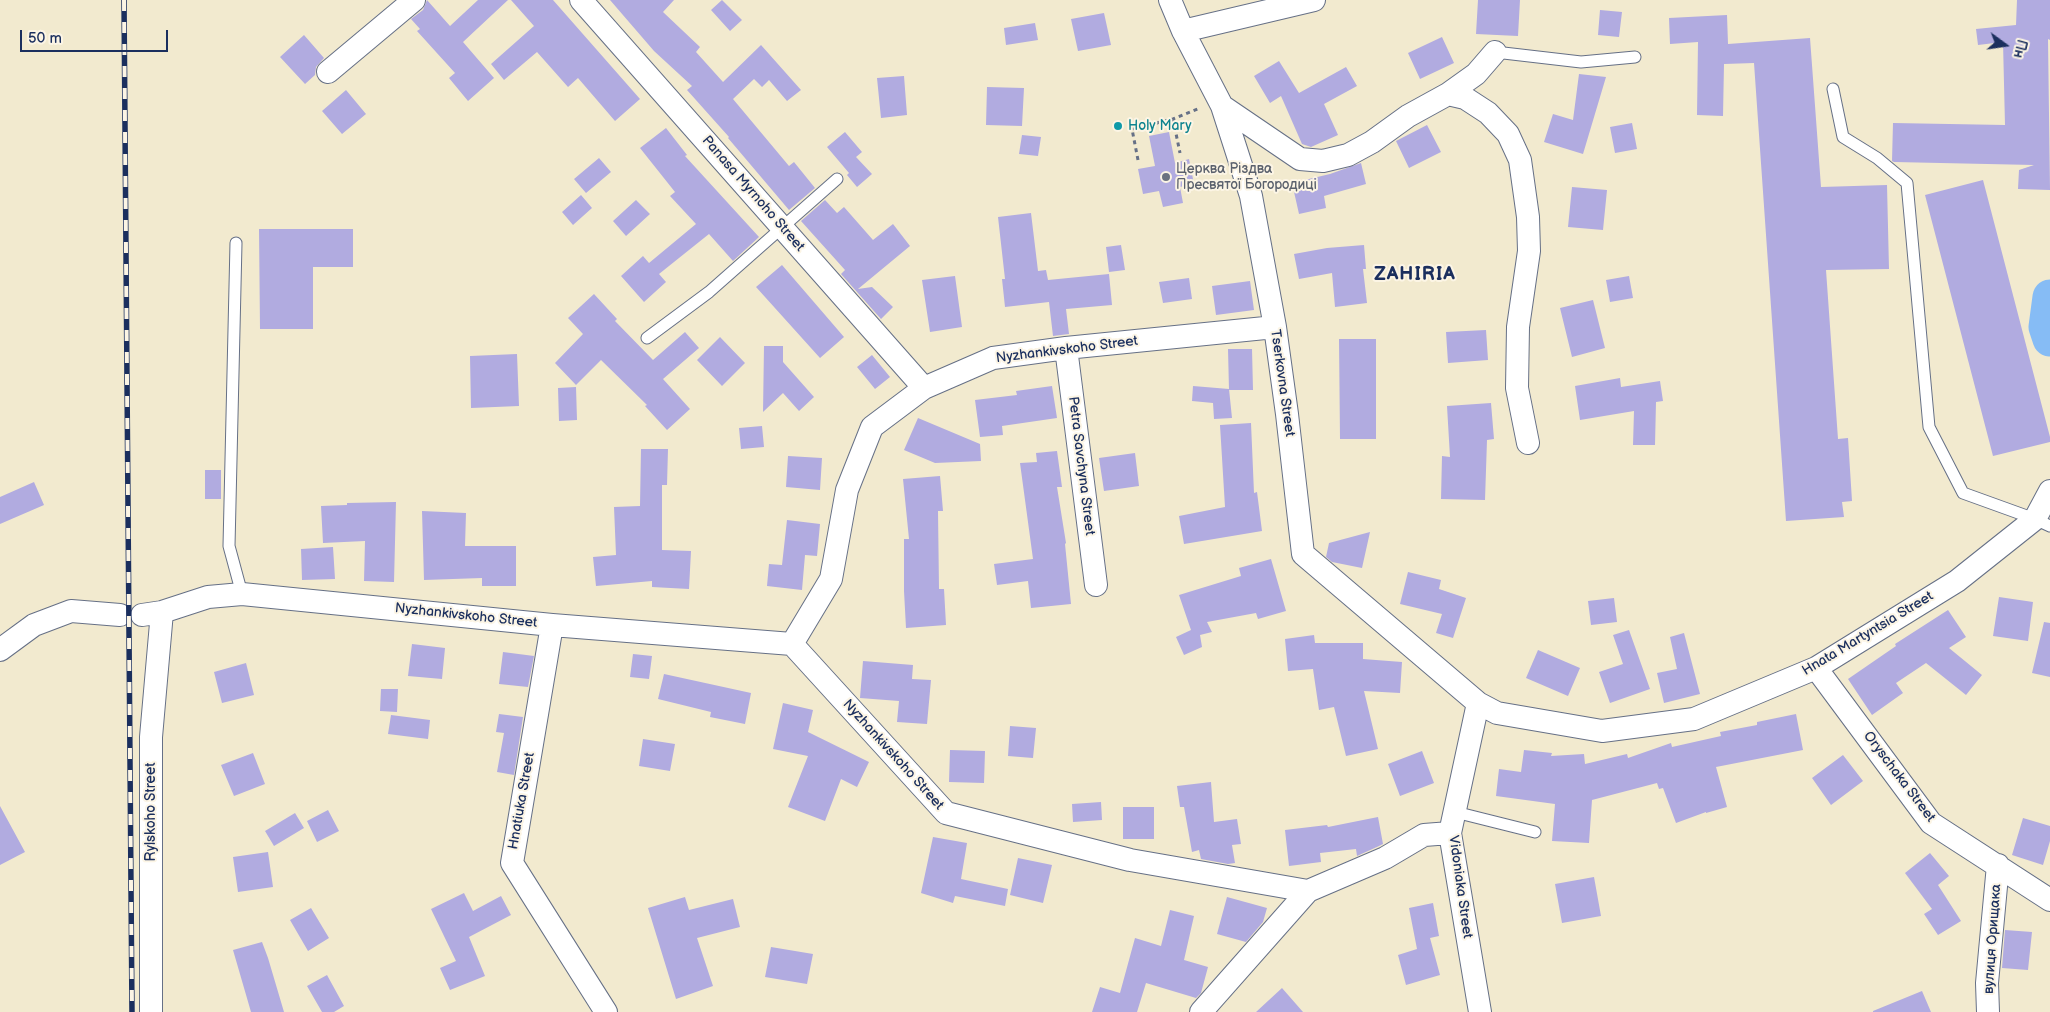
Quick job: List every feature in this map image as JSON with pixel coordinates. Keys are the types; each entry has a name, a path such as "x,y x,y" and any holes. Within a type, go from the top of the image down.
{"street":[{"path":"328,72 414,0"},
{"name":"Panasa Myrnoho Street","path":"581,0 924,388"},
{"name":"Tserkovna Street","path":"1170,0 1220,103 1251,196 1275,327 1288,414 1303,554 1478,703"},
{"path":"1183,30 1314,0"},
{"path":"1220,103 1300,159 1323,161 1348,155 1372,142 1408,116 1448,94 1476,74 1496,52"},
{"path":"1448,94 1465,98 1488,113 1508,134 1520,160 1528,217 1528,251 1518,327 1517,388 1528,443"},
{"name":"Nyzhankivskoho Street","path":"792,644 830,580 847,490 872,427 924,388 993,358 1066,348 1275,327"},
{"name":"Petra Savchyna Street","path":"1066,348 1096,585"},
{"name":"Hnata Martyntsia Street","path":"1478,703 1497,713 1602,732 1694,719 1816,668 1957,581 2042,522 2050,491"},
{"name":"Nyzhankivskoho Street","path":"141,614 208,597 242,594 552,624 792,644 946,813 1130,860 1308,891"},
{"path":"0,650 34,625 71,611 141,614"},
{"name":"Rylskoho Street","path":"141,614 151,737 151,1012"},
{"name":"Hnatiuka Street","path":"552,624 512,863 606,1012"},
{"name":"Oryschaka Street","path":"1816,668 1932,823 2050,900"},
{"name":"Vidoniaka Street","path":"1478,703 1453,822 1480,1012"},
{"path":"1201,1012 1308,891 1385,858 1424,835 1453,822"},
{"name":"вулиця Орищака","path":"1988,1012 1987,983 1998,865"}],"lane":[{"path":"1496,52 1581,62 1635,57"},
{"path":"1834,89 1843,137 1877,158 1906,183 1928,427 1963,492 2042,522"},
{"path":"646,338 709,292 837,179"},
{"path":"236,243 229,546 242,594"},
{"path":"1453,822 1536,832"}],"path":[{"path":"1138,160 1132,129 1173,119 1220,103"},
{"path":"1173,119 1180,153"}],"building":[{"path":"427,0 450,26 478,0 508,0 463,42 494,78 468,101 449,78 455,73 417,31 420,29 411,19 423,10"},
{"path":"511,0 553,0 640,99 615,121 578,78 568,87 537,52 504,80 491,64 534,26"},
{"path":"610,0 674,0 663,12 700,47 696,52 723,82 761,45 801,90 787,101 769,80 762,87 754,79 733,99 789,166 794,162 815,188 789,210 729,137 687,90 692,86 654,51"},
{"path":"722,0 742,20 730,31 711,10"},
{"path":"1478,0 1520,0 1518,36 1476,34"},
{"path":"2017,0 2050,0 2050,40 2048,39 2050,190 2018,189 2019,170 2034,165 1892,161 1893,123 2005,125 2003,42 1978,45 1976,29 2016,25"},
{"path":"1600,10 1622,12 1619,37 1598,35"},
{"path":"1104,13 1111,45 1078,51 1071,19"},
{"path":"1727,15 1728,44 1810,38 1821,187 1887,185 1889,269 1826,270 1838,439 1848,438 1852,501 1842,502 1844,517 1786,521 1754,63 1724,64 1723,116 1697,115 1698,42 1670,44 1669,18"},
{"path":"1035,23 1038,40 1006,45 1004,28"},
{"path":"304,35 324,58 316,67 315,75 305,84 280,57"},
{"path":"1442,37 1454,63 1420,79 1408,53"},
{"path":"1279,61 1299,93 1346,67 1357,86 1324,104 1338,135 1311,147 1302,144 1281,96 1270,103 1254,76"},
{"path":"1579,74 1606,77 1583,154 1544,142 1553,114 1573,120"},
{"path":"904,76 907,115 881,118 877,78"},
{"path":"987,87 1024,88 1022,126 986,125"},
{"path":"346,90 366,114 342,134 322,111"},
{"path":"1632,123 1637,149 1615,153 1610,127"},
{"path":"1427,125 1441,152 1409,168 1396,141"},
{"path":"666,128 687,155 685,156 759,237 733,261 709,234 659,274 666,282 644,302 621,276 643,256 649,263 696,224 670,196 675,192 640,148"},
{"path":"845,132 862,152 856,157 872,174 857,187 847,175 849,173 827,147"},
{"name":"Церква Різдва Пресвятої Богородиці","path":"1169,132 1175,163 1189,159 1194,184 1180,187 1183,203 1163,207 1159,191 1143,194 1138,169 1155,166 1149,136"},
{"path":"1022,135 1041,137 1038,156 1019,154"},
{"path":"599,158 611,172 586,193 574,179"},
{"path":"1361,163 1366,184 1324,196 1326,208 1299,214 1292,183 1330,174"},
{"path":"1983,180 2050,437 2050,442 1993,456 1925,195"},
{"path":"1572,187 1607,190 1603,230 1568,227"},
{"path":"581,195 592,208 573,225 562,212"},
{"path":"636,200 650,214 626,236 613,221"},
{"path":"825,200 837,213 844,207 873,240 893,224 910,246 858,289 872,287 893,307 881,319 841,274 845,270 801,221"},
{"path":"1031,213 1038,271 1046,270 1048,280 1109,274 1112,305 1066,309 1069,334 1053,336 1049,302 1005,307 1002,279 1005,279 998,217"},
{"path":"259,229 353,229 353,267 313,267 313,329 260,329"},
{"path":"1121,245 1125,270 1109,272 1106,247"},
{"path":"1364,245 1366,269 1363,269 1367,303 1335,307 1332,273 1299,279 1294,254 1327,248"},
{"path":"782,265 844,337 820,358 756,287"},
{"path":"955,276 962,327 930,332 922,280"},
{"path":"1629,276 1633,298 1610,302 1606,280"},
{"path":"1189,278 1192,299 1163,303 1159,282"},
{"path":"1250,281 1254,310 1216,315 1212,286"},
{"path":"594,294 617,319 615,321 653,360 685,332 699,348 663,379 690,409 667,430 645,406 647,405 601,360 576,385 555,363 583,334 568,318"},
{"path":"1593,300 1605,348 1572,357 1560,308"},
{"path":"1486,330 1488,360 1448,363 1446,332"},
{"path":"720,337 745,363 722,386 697,360"},
{"path":"1339,339 1376,339 1376,439 1340,439"},
{"path":"764,346 783,346 783,362 814,397 799,411 783,393 763,412"},
{"path":"1228,349 1252,349 1253,390 1229,390"},
{"path":"517,354 519,406 471,408 470,356"},
{"path":"872,355 890,377 875,389 857,367"},
{"path":"1620,378 1621,387 1660,381 1663,401 1656,402 1655,445 1633,445 1634,411 1580,420 1575,386"},
{"path":"1052,386 1057,418 1002,426 1003,435 980,437 975,400 1017,395 1016,391"},
{"path":"1193,386 1229,389 1232,418 1214,419 1213,403 1192,401"},
{"path":"576,387 577,420 559,421 558,388"},
{"path":"1491,403 1494,439 1487,440 1485,500 1441,499 1442,456 1450,457 1447,406"},
{"path":"918,418 980,444 981,461 935,463 904,450"},
{"path":"1251,423 1254,493 1257,492 1262,531 1184,544 1179,516 1225,507 1220,425"},
{"path":"762,426 764,447 741,449 739,428"},
{"path":"641,449 668,449 667,485 662,485 662,550 691,551 689,589 652,587 652,581 596,586 593,557 616,555 614,507 640,506"},
{"path":"1057,451 1062,487 1057,487 1066,543 1071,604 1031,608 1028,581 997,585 994,564 1033,559 1020,463 1037,462 1036,453"},
{"path":"1135,453 1139,486 1104,491 1099,458"},
{"path":"788,456 822,458 820,490 786,487"},
{"path":"205,470 221,470 221,499 205,499"},
{"path":"940,476 943,511 938,511 939,589 944,589 946,625 906,628 904,539 909,539 903,479"},
{"path":"34,482 44,505 0,524 0,497"},
{"path":"396,502 394,582 364,581 365,541 323,543 321,506 347,505 347,503"},
{"path":"422,511 466,513 465,546 516,546 516,586 482,586 482,578 424,580"},
{"path":"787,520 820,524 817,556 805,555 802,590 767,586 769,564 782,565"},
{"path":"1370,532 1362,568 1332,562 1326,557 1329,543"},
{"path":"333,547 335,579 302,580 301,549"},
{"path":"1271,559 1286,611 1258,619 1256,613 1207,622 1212,632 1200,635 1202,647 1184,655 1176,637 1191,630 1179,595 1241,576 1239,568"},
{"path":"1408,572 1441,580 1439,589 1466,598 1453,638 1436,633 1442,614 1400,604"},
{"path":"1999,597 2033,602 2028,641 1993,636"},
{"path":"1614,598 1617,622 1591,625 1588,601"},
{"path":"1948,610 1966,637 1949,648 1982,675 1966,695 1926,663 1896,683 1903,693 1872,715 1848,679 1896,646 1895,644"},
{"path":"2044,622 2050,623 2050,677 2032,673"},
{"path":"1629,630 1650,689 1610,703 1599,672 1623,664 1613,635"},
{"path":"1684,633 1700,694 1664,703 1657,673 1677,669 1670,637"},
{"path":"1314,635 1315,643 1363,643 1363,659 1402,662 1400,693 1364,691 1378,749 1346,756 1334,707 1319,710 1313,669 1288,671 1285,639"},
{"path":"412,644 445,648 442,679 408,676"},
{"path":"1538,650 1580,668 1568,696 1526,678"},
{"path":"503,652 534,656 528,687 499,684"},
{"path":"633,654 652,656 649,679 630,677"},
{"path":"863,661 913,665 912,679 931,680 927,724 897,722 899,701 860,698"},
{"path":"246,663 254,695 222,703 214,672"},
{"path":"664,674 751,693 745,724 710,717 711,712 658,699"},
{"path":"381,689 398,689 397,712 380,711"},
{"path":"783,703 813,710 808,732 869,762 857,787 841,779 825,821 788,807 808,756 773,749"},
{"path":"499,714 523,717 514,775 497,772 504,733 496,732"},
{"path":"1796,714 1803,750 1716,767 1727,807 1706,812 1676,823 1663,788 1659,789 1657,783 1592,800 1589,843 1552,841 1555,804 1496,796 1499,769 1521,772 1524,750 1552,753 1551,756 1584,754 1585,764 1627,754 1628,758 1671,743 1672,747 1721,736 1720,732 1757,725 1757,722"},
{"path":"391,715 430,720 428,739 388,734"},
{"path":"1010,726 1036,728 1033,758 1008,756"},
{"path":"643,739 675,744 670,771 639,766"},
{"path":"950,750 985,751 984,783 949,782"},
{"path":"1422,751 1434,783 1400,796 1388,764"},
{"path":"253,753 265,784 234,796 221,765"},
{"path":"1843,755 1863,781 1831,805 1812,778"},
{"path":"1211,782 1214,822 1237,819 1241,844 1232,845 1235,863 1228,864 1201,859 1199,850 1192,852 1184,807 1180,807 1177,786"},
{"path":"1101,802 1102,820 1073,822 1072,804"},
{"path":"0,806 25,852 0,865"},
{"path":"1123,807 1154,807 1154,839 1123,839"},
{"path":"328,810 339,831 317,842 307,821"},
{"path":"295,813 304,828 274,846 265,831"},
{"path":"1378,817 1383,844 1357,856 1356,849 1320,853 1321,862 1289,866 1285,830 1327,825 1328,827"},
{"path":"2023,818 2050,826 2050,841 2043,865 2012,855"},
{"path":"933,837 967,843 961,879 1008,889 1005,906 955,896 953,903 921,893"},
{"path":"268,852 273,887 238,892 233,857"},
{"path":"1930,853 1949,876 1938,885 1961,921 1938,935 1924,914 1932,909 1905,873"},
{"path":"1018,858 1052,865 1043,903 1010,895"},
{"path":"1594,877 1601,916 1562,923 1555,884"},
{"path":"464,893 473,911 501,896 511,915 469,937 485,976 450,990 440,968 456,961 431,909"},
{"path":"685,897 689,910 733,899 740,927 697,938 713,986 676,999 648,908"},
{"path":"1227,897 1267,908 1263,922 1246,942 1217,934"},
{"path":"1433,903 1439,936 1430,938 1440,975 1406,985 1398,955 1417,949 1409,908"},
{"path":"311,908 329,938 308,951 290,920"},
{"path":"1170,910 1194,916 1184,960 1208,967 1201,993 1196,998 1146,983 1137,1012 1092,1012 1100,987 1120,993 1135,938 1161,946"},
{"path":"2005,930 2032,932 2028,970 2002,968"},
{"path":"262,942 284,1012 251,1012 233,950"},
{"path":"771,947 813,954 807,984 765,977"},
{"path":"327,975 344,1006 334,1012 322,1012 307,986"},
{"path":"1282,988 1303,1012 1256,1012"},
{"path":"1922,991 1931,1012 1873,1012 1873,1011"}],"waterway":[{"path":"2050,297 2046,327 2050,339"}],"railway":[{"path":"124,0 132,1012"}],"place":[{"name":"Holy Mary","path":"1118,126"},
{"name":"Церква Різдва Пресвятої Богородиці","path":"1166,177"}],"district":[{"name":"ZAHIRIA","path":"1415,275"}]}
